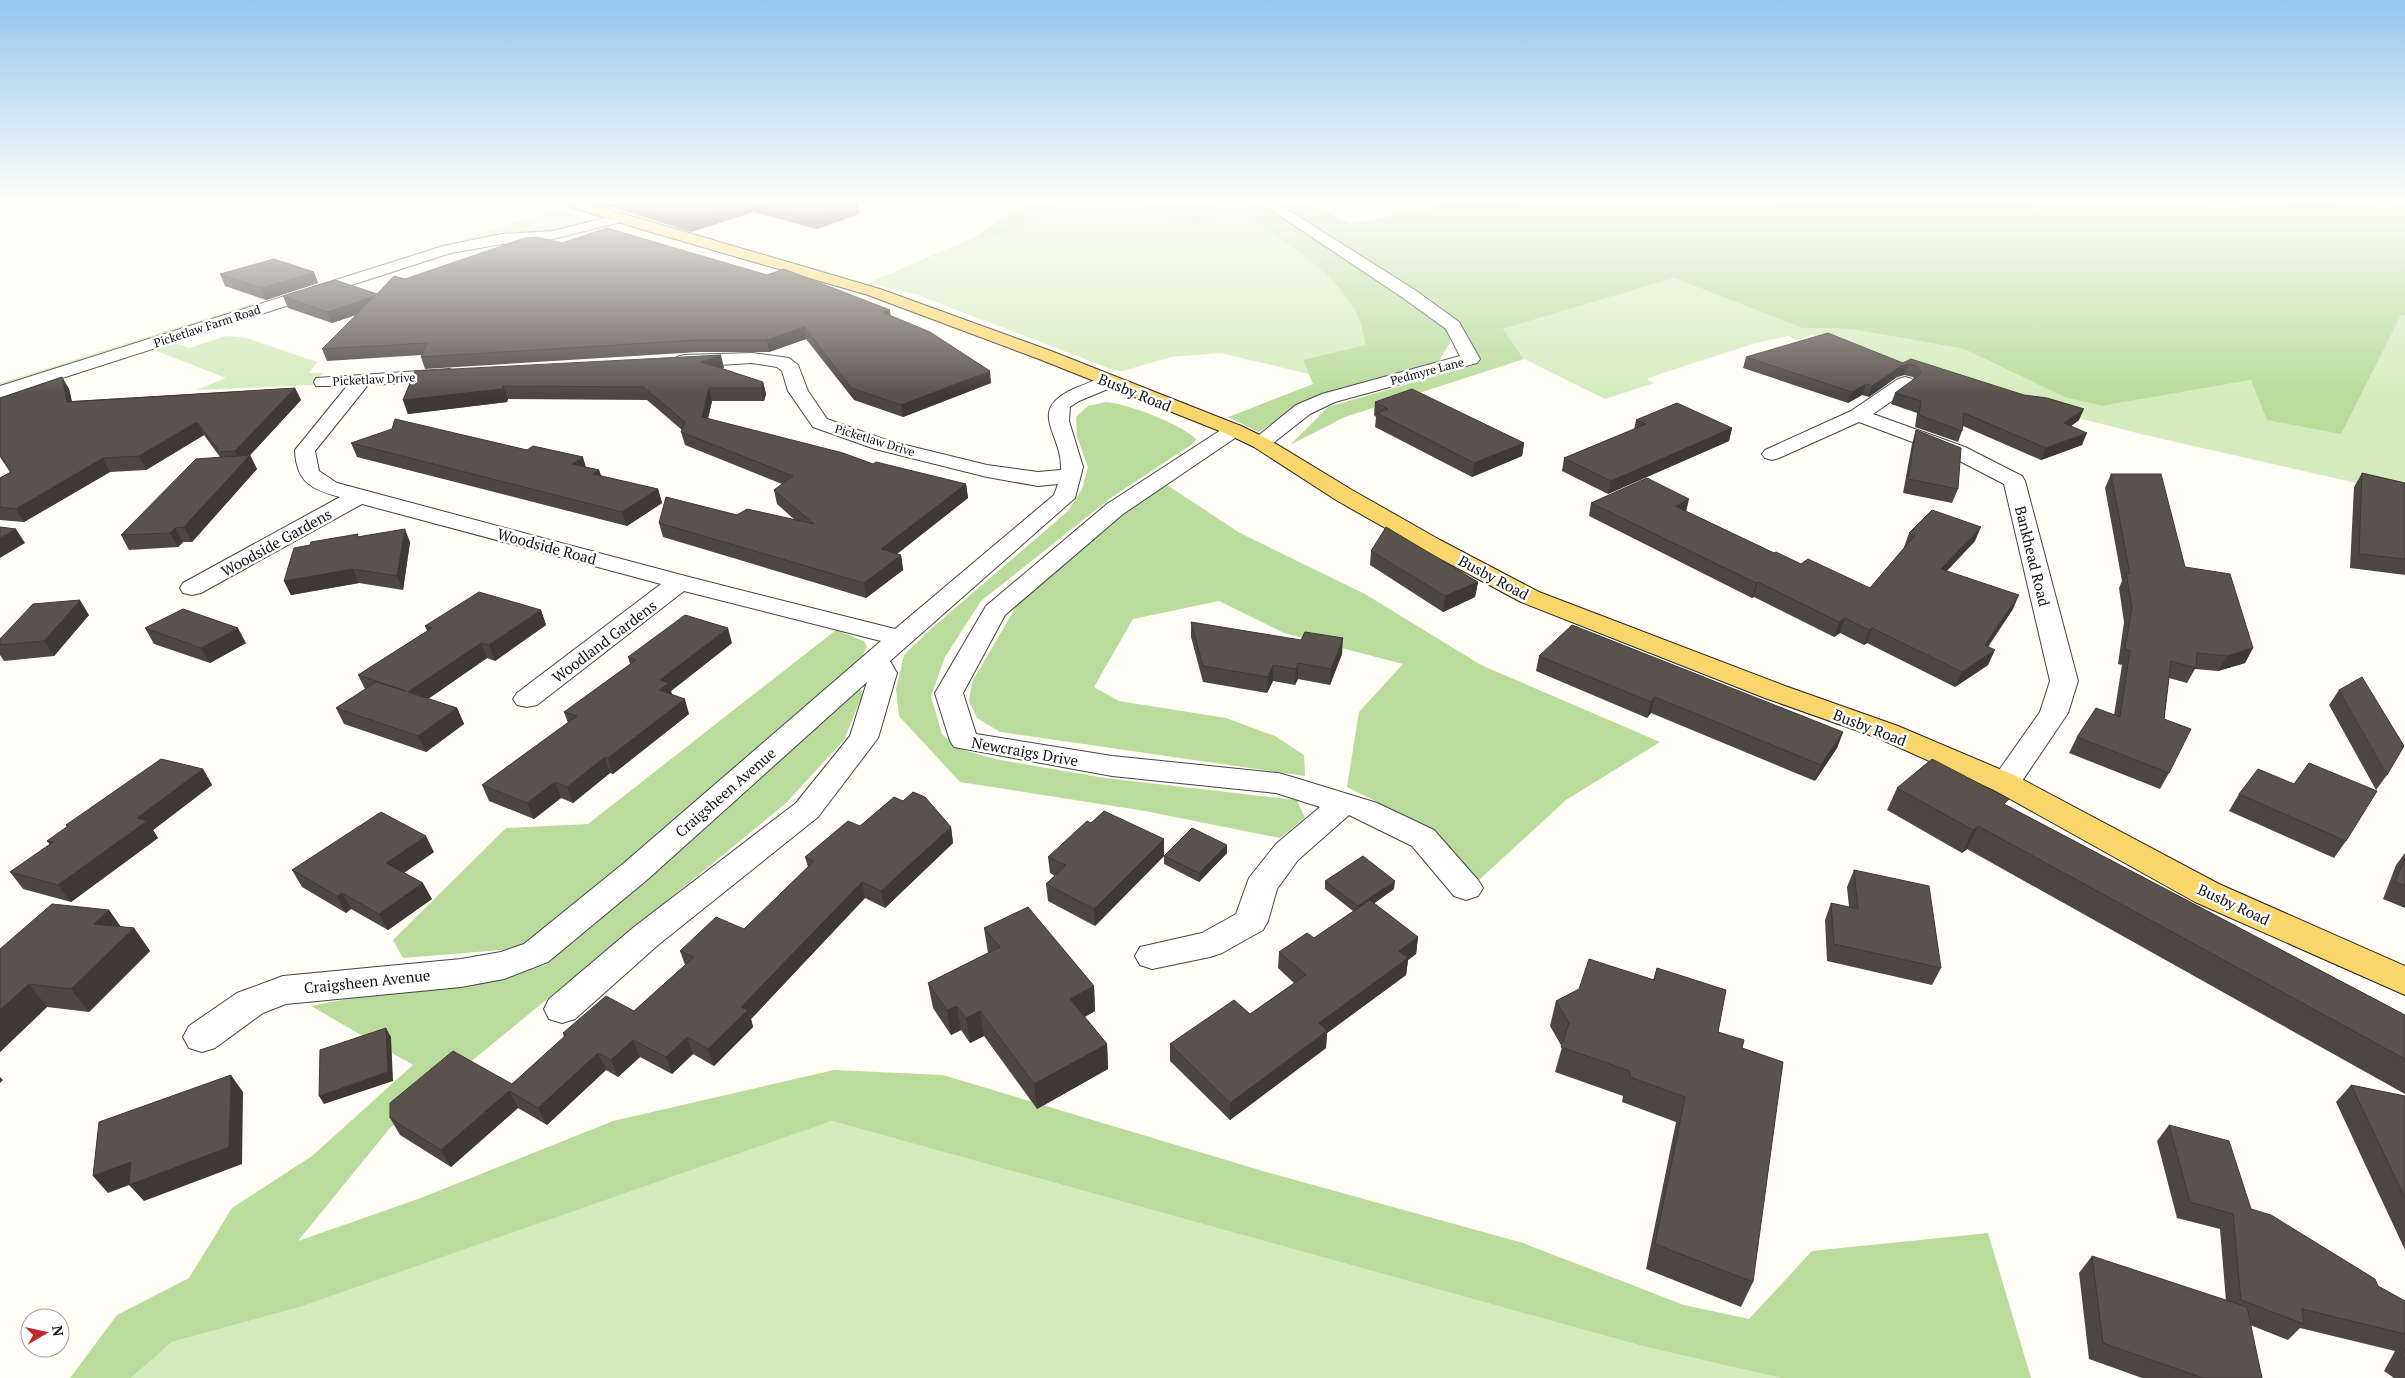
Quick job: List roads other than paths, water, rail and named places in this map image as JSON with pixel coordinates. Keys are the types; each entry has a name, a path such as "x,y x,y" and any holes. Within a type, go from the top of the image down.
{"main road":[{"name":"Busby Road","path":"789,267 874,292 1045,355 1108,382 1234,430 1261,443 1344,495 1530,597 1775,692 1888,732 2005,783 2207,893 2405,981"}],"street":[{"name":"Picketlaw Farm Road","path":"0,392 391,267"},
{"name":"Pedmyre Lane","path":"1261,443 1308,406 1365,387 1441,370 1470,359 1453,326 1368,267"},
{"name":"Picketlaw Drive","path":"669,362 752,358 782,362 792,370 798,391 820,423 882,445 1011,476 1038,480 1071,476"},
{"name":"Picketlaw Drive","path":"324,382 471,374"},
{"name":"Woodside Road","path":"362,380 305,450 304,463 308,475 318,483 359,496 680,582 900,638"},
{"name":"Craigsheen Avenue","path":"202,1036 250,1003 283,990 461,972 504,965 536,953 636,871 900,638 1064,498 1071,476 1072,465 1058,421 1060,404 1072,396 1108,382"},
{"path":"1772,454 1858,415 1906,384"},
{"name":"Bankhead Road","path":"1858,415 1967,456 1992,467 2014,481 2064,681 2054,713 2005,783"},
{"name":"Newcraigs Drive","path":"1234,430 1115,509 995,611 949,693 964,741 1112,766 1278,783 1366,810 1423,838 1466,888"},
{"name":"Woodside Gardens","path":"192,588 359,496"},
{"name":"Woodland Gardens","path":"527,699 680,582"},
{"path":"562,1009 646,936 807,810 864,738 883,673 876,659"},
{"path":"1152,956 1210,944 1251,921 1261,886 1287,852 1344,803"}]}
